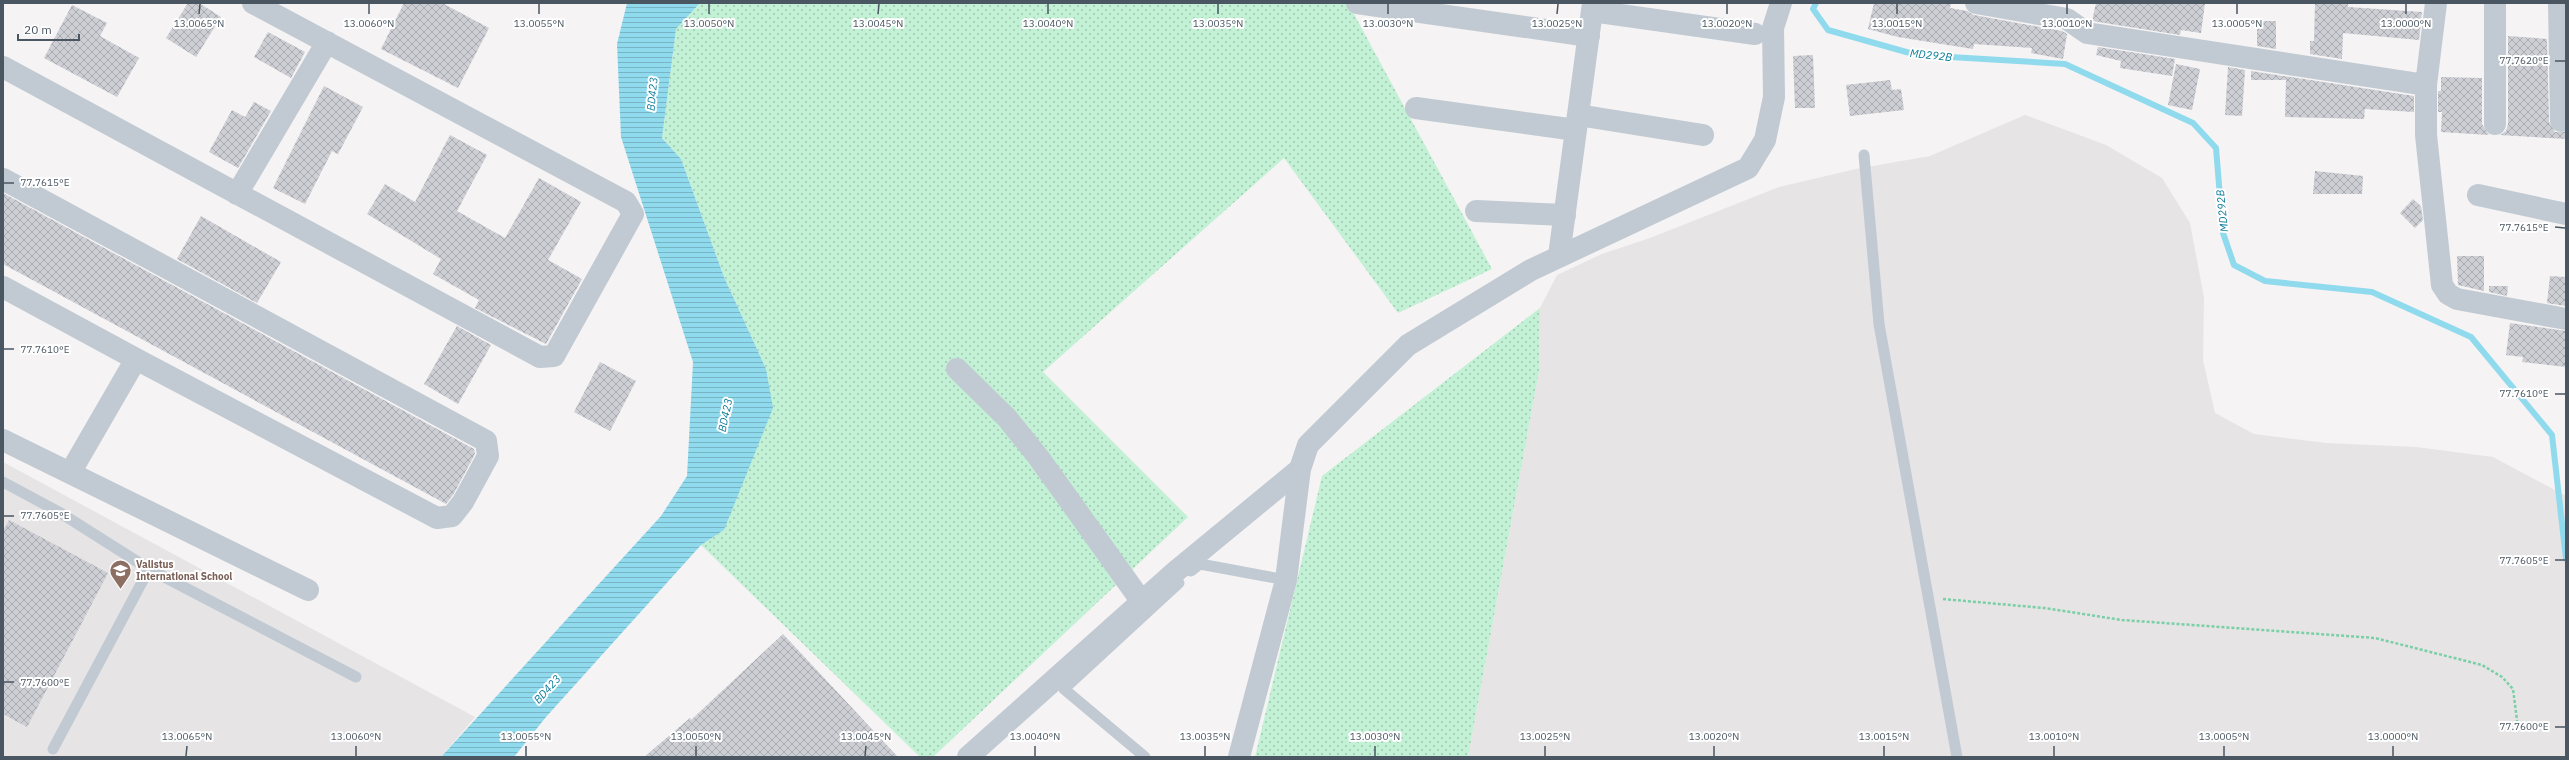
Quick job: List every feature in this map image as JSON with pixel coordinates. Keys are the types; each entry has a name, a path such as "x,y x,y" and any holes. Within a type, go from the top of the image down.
{"street":[{"path":"3,67 540,357 554,356 632,214 631,208 626,202 253,3"},
{"path":"1357,3 1589,36"},
{"path":"1239,757 1286,580 1300,470 1308,445 1408,345 1531,270 1748,168 1765,140 1774,97 1774,28 1782,3"},
{"path":"1976,3 2067,19 2088,33 2426,85"},
{"path":"2436,3 2426,85 2426,135 2442,285 2448,294 2457,299 2566,319"},
{"path":"2495,3 2495,124"},
{"path":"2559,3 2561,121"},
{"path":"1559,256 1593,7 1755,34"},
{"path":"237,194 327,42"},
{"path":"1416,108 1578,122 1703,135"},
{"path":"3,179 486,441 488,456 464,502 452,516 437,518 3,287"},
{"path":"2478,195 2566,214"},
{"path":"1476,212 1565,215"},
{"path":"70,473 136,359"},
{"path":"957,369 1006,418 1039,458 1142,602"},
{"path":"3,440 308,590"},
{"path":"968,757 1094,653 1142,602 1300,470"}],"lane":[{"path":"1864,155 1879,324 1957,757"},
{"path":"3,482 59,512 149,569 356,677"},
{"path":"1145,757 1064,689 1094,653 1200,564 1286,580"},
{"path":"53,749 149,569"}],"path":[{"path":"1929,598 2044,608 2122,620 2375,638 2482,665 2502,677 2513,689 2518,728"}],"shaded area":[{"path":"2025,115 2106,145 2162,178 2190,223 2204,298 2203,360 2215,413 2254,434 2326,443 2416,447 2493,457 2566,496 2566,757 1468,757 1539,371 1540,308 1557,275 1602,254 1650,238 1779,187 1856,169 1930,156"},
{"name":"Valistus International School","path":"3,462 475,717 441,757 3,757"}],"green space":[{"path":"700,3 1348,3 1492,269 1398,313 1284,158 1043,372 1188,517 933,757 920,757 701,545 724,530 766,369 724,277 681,159 662,138 676,29"},
{"path":"1540,308 1539,371 1468,757 1255,757 1322,476"}],"water":[{"name":"BD423","path":"627,3 700,3 676,29 662,138 681,159 724,277 766,369 773,408 724,530 701,545 546,717 514,757 441,757 661,516 687,476 693,362 621,137 617,44"}],"building":[{"path":"188,3 199,3 221,17 196,57 166,38"},
{"path":"404,3 442,3 489,28 458,88 381,49"},
{"path":"1874,3 1951,3 1950,8 1967,11 1974,15 2062,31 2067,34 2063,59 2031,53 2032,48 1974,44 1973,49 1898,37 1868,29"},
{"path":"2096,3 2205,3 2201,33 2181,30 2180,35 2092,21"},
{"path":"2315,3 2348,3 2348,7 2422,12 2419,40 2343,33 2342,59 2310,54 2310,41 2314,41"},
{"path":"72,5 107,23 100,36 139,58 117,97 44,58"},
{"path":"2257,21 2276,21 2276,49 2257,46"},
{"path":"268,32 305,52 291,78 254,57"},
{"path":"2508,36 2547,39 2549,122 2555,132 2566,132 2566,139 2500,135 2506,131 2508,124"},
{"path":"2098,47 2175,59 2172,76 2120,68 2121,61 2096,55"},
{"path":"1813,55 1815,108 1795,108 1793,56"},
{"path":"2176,64 2200,69 2192,110 2168,105"},
{"path":"2228,67 2245,70 2242,116 2225,115"},
{"path":"2251,71 2414,96 2414,112 2365,109 2364,119 2285,117 2286,80 2251,80"},
{"path":"2441,77 2482,78 2482,124 2489,135 2441,132 2442,112 2438,112 2438,91 2441,91"},
{"path":"1890,80 1892,90 1901,89 1904,110 1850,116 1846,85"},
{"path":"324,86 363,107 338,154 332,151 305,204 273,188"},
{"path":"254,102 271,111 238,168 209,152 232,110 245,117"},
{"path":"450,135 487,155 457,211 505,238 539,178 581,202 548,260 582,279 546,344 475,308 479,300 433,274 441,259 367,214 385,184 415,202"},
{"path":"2315,171 2363,176 2362,194 2313,194"},
{"path":"3,193 474,449 475,454 453,495 446,504 3,264"},
{"path":"2413,199 2421,206 2423,220 2415,228 2400,213"},
{"path":"201,216 281,262 257,303 177,259"},
{"path":"2457,256 2484,256 2484,291 2458,285"},
{"path":"2550,276 2566,277 2566,306 2547,303"},
{"path":"2489,286 2508,286 2507,296 2489,292"},
{"path":"2510,323 2566,331 2566,367 2522,362 2523,357 2506,355"},
{"path":"457,326 491,345 458,404 424,384"},
{"path":"600,362 636,381 610,431 574,412"},
{"path":"9,520 108,573 27,727 3,714 3,531"},
{"path":"783,634 898,757 644,757 690,718 691,720"}],"waterway":[{"name":"MD292B","path":"1816,3 1813,9 1828,30 1917,55 2065,64 2193,123 2216,148 2223,233 2234,265 2265,281 2372,292 2471,337 2552,435 2566,559"}],"place":[{"name":"Valistus International School","path":"121,590"}]}
